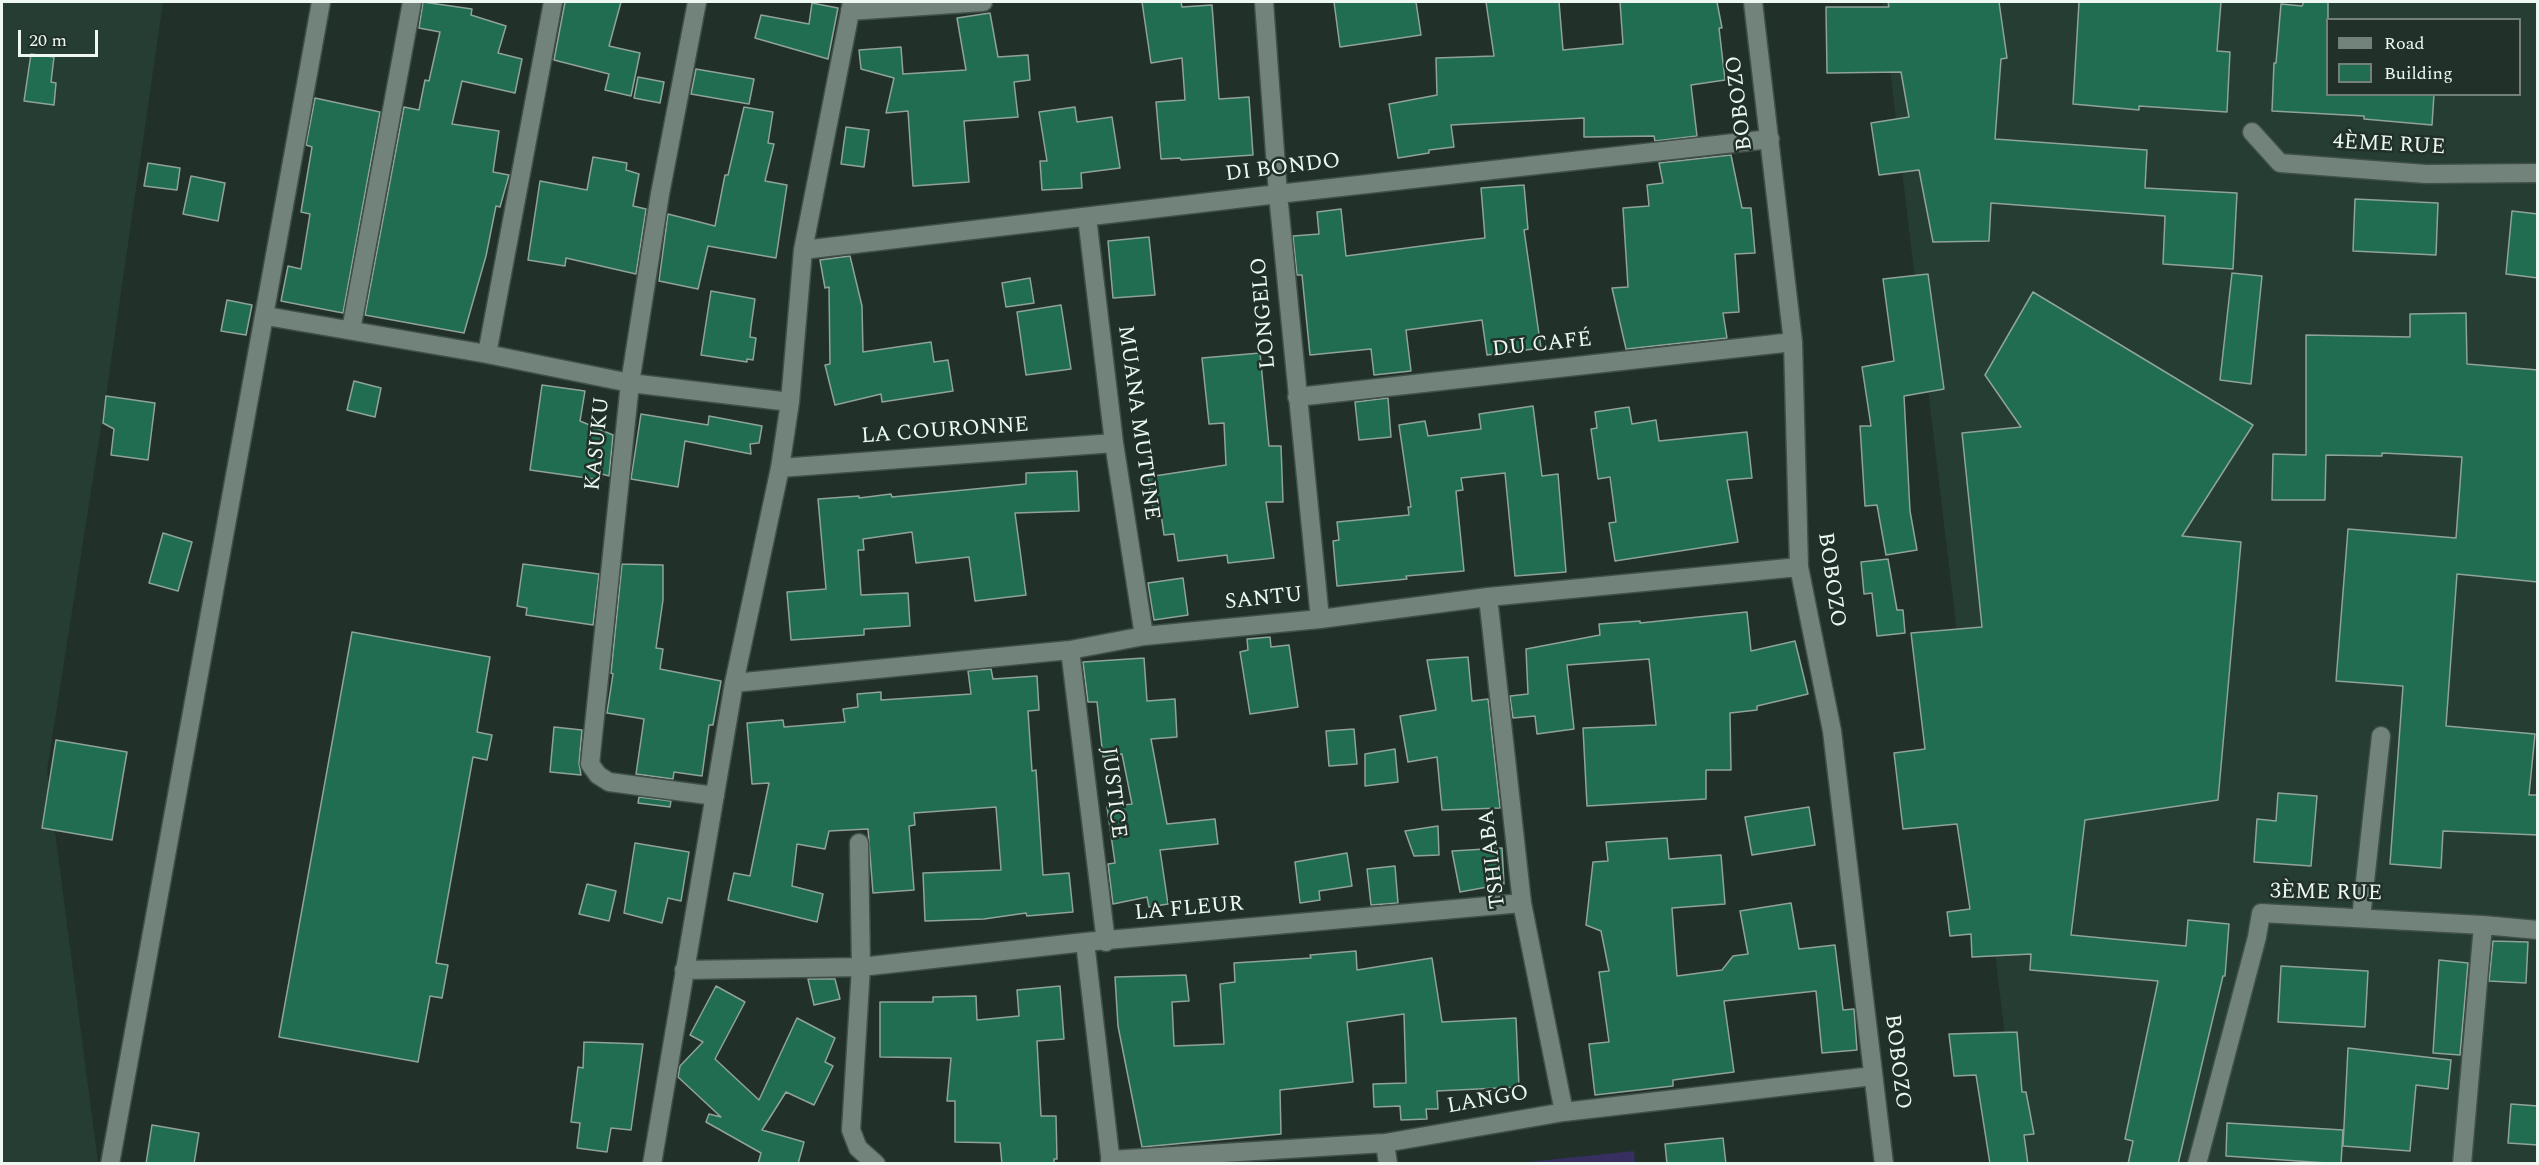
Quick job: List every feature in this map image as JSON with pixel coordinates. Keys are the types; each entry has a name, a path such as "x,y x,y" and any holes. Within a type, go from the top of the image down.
{"street":[{"path":"110,1164 266,316 321,2"},
{"path":"351,330 412,2"},
{"path":"487,354 553,2"},
{"name":"KASUKU","path":"697,2 660,194 630,383 590,764 598,775 609,782 715,796"},
{"path":"652,1164 734,683 780,468 790,402 802,250 851,6 983,2"},
{"name":"LONGELO","path":"1264,2 1278,194 1320,618"},
{"name":"BOBOZO","path":"1753,2 1792,342 1799,567 1832,731 1884,1164"},
{"name":"4ÈME RUE","path":"2252,132 2280,163 2426,174 2538,173"},
{"name":"DI BONDO","path":"802,250 1770,139"},
{"name":"MUANA MUTUNE","path":"1086,217 1114,443 1144,636"},
{"path":"266,316 487,354 630,383 790,402"},
{"name":"DU CAFÉ","path":"1298,397 1792,342"},
{"name":"LA COURONNE","path":"780,468 1114,443"},
{"name":"SANTU","path":"734,683 1070,650 1144,636 1320,618 1488,597 1799,567"},
{"name":"TSHIABA","path":"1488,597 1522,903 1564,1112"},
{"name":"JUSTICE","path":"1070,650 1106,942"},
{"path":"2361,918 2381,736"},
{"path":"859,843 861,967 851,1130 858,1148 876,1164"},
{"name":"LA FLEUR","path":"684,970 861,967 1085,942 1106,942 1522,903"},
{"name":"3ÈME RUE","path":"2197,1164 2257,937 2261,913 2538,930"},
{"path":"2462,1164 2483,925"},
{"path":"1085,942 1111,1162"},
{"name":"LANGO","path":"1111,1162 1385,1143 1564,1112 1873,1076"},
{"path":"1385,1143 1388,1164"}],"shaded area":[{"path":"2,2 163,2 106,396 47,770 98,1163 2,1164"},
{"path":"1882,2 2537,2 2537,1163 2020,1163"},
{"path":"1634,1151 1635,1163 1518,1163"}],"building":[{"path":"423,2 472,9 471,15 506,26 498,53 522,59 515,93 462,81 452,124 499,131 493,172 509,175 500,207 496,206 486,256 464,333 365,315 404,107 419,110 425,80 429,81 440,32 419,28"},
{"path":"565,2 621,2 609,46 640,53 631,96 605,90 609,74 554,60"},
{"path":"1142,2 1181,2 1182,7 1212,5 1219,99 1249,97 1253,155 1181,160 1180,158 1161,159 1156,102 1185,100 1182,58 1151,63"},
{"path":"1334,2 1416,2 1421,35 1340,47"},
{"path":"1486,2 1559,2 1563,50 1623,44 1620,2 1717,2 1722,28 1719,28 1725,80 1691,85 1697,136 1655,141 1654,136 1584,137 1584,118 1451,125 1454,147 1429,150 1429,153 1398,158 1389,104 1437,95 1436,58 1494,56"},
{"path":"1888,2 1999,2 2007,58 2001,59 1995,139 2147,150 2145,188 2237,193 2233,269 2163,264 2165,216 1991,203 1989,241 1933,242 1919,170 1879,175 1871,123 1909,117 1901,72 1827,73 1826,7 1889,7"},
{"path":"2079,2 2221,2 2217,51 2230,52 2227,112 2139,106 2139,110 2073,104"},
{"path":"2304,2 2328,2 2326,96 2434,96 2432,125 2364,119 2364,116 2272,111 2274,63 2276,63 2281,4 2302,6"},
{"path":"812,3 838,8 828,59 755,38 761,15 809,24"},
{"path":"990,13 998,57 1028,55 1030,80 1014,82 1018,117 964,121 969,182 913,186 908,111 886,113 894,78 861,69 859,50 901,47 903,74 966,70 957,18"},
{"path":"31,54 54,57 51,82 56,83 54,105 24,101"},
{"path":"696,69 754,79 749,104 691,94"},
{"path":"638,77 664,82 660,103 634,98"},
{"path":"315,98 380,112 343,313 281,301 288,266 301,269 310,214 301,212 312,147 306,145"},
{"path":"744,107 773,112 768,143 774,144 765,181 787,185 776,258 708,246 698,289 659,281 668,214 715,226 725,175 728,175"},
{"path":"1075,107 1077,122 1112,117 1120,168 1081,173 1082,188 1042,190 1040,161 1047,161 1039,112"},
{"path":"846,127 869,130 864,167 841,164"},
{"path":"1731,155 1742,208 1751,208 1755,253 1735,254 1739,312 1723,313 1727,338 1626,349 1612,288 1628,287 1623,208 1649,206 1647,185 1663,183 1659,163"},
{"path":"593,157 627,163 626,170 639,174 633,206 646,209 636,274 566,258 565,266 528,260 540,181 587,190"},
{"path":"148,163 180,168 177,190 144,186"},
{"path":"191,176 225,183 218,221 183,214"},
{"path":"1524,185 1528,229 1524,230 1541,348 1487,355 1482,320 1406,330 1411,371 1374,375 1371,349 1310,355 1302,275 1297,275 1293,236 1319,234 1317,212 1341,209 1346,256 1485,238 1481,188"},
{"path":"2355,199 2438,203 2436,255 2353,251"},
{"path":"2512,211 2538,214 2538,278 2506,274"},
{"path":"1149,237 1155,295 1113,298 1108,241"},
{"path":"850,256 862,306 863,352 931,342 934,362 948,360 953,391 882,402 881,394 835,405 825,365 830,364 829,287 825,288 820,260"},
{"path":"2232,273 2262,276 2251,384 2220,380"},
{"path":"1928,274 1944,389 1904,396 1910,511 1917,550 1886,555 1877,505 1865,506 1860,426 1871,426 1862,367 1894,361 1883,279"},
{"path":"1030,278 1034,303 1006,307 1002,283"},
{"path":"711,291 755,299 750,337 756,338 753,360 747,359 747,362 701,355"},
{"path":"2033,292 2253,425 2182,536 2241,542 2218,800 2085,820 2071,935 2186,946 2188,920 2229,924 2225,976 2223,976 2178,1164 2128,1164 2133,1141 2125,1139 2158,981 2030,970 2031,954 1972,957 1971,934 1950,936 1947,912 1970,909 1957,824 1903,829 1894,753 1925,749 1911,633 1982,627 1962,433 2021,427 1985,375"},
{"path":"227,300 252,305 246,335 221,331"},
{"path":"1061,305 1071,369 1026,375 1017,312"},
{"path":"2466,313 2467,364 2538,370 2538,582 2457,574 2446,726 2535,734 2529,795 2538,795 2538,835 2443,831 2441,868 2390,864 2403,686 2336,681 2348,529 2456,538 2462,457 2382,453 2382,456 2326,455 2325,500 2272,500 2273,454 2306,455 2306,335 2410,337 2410,314"},
{"path":"1260,353 1269,446 1281,446 1283,502 1266,502 1274,558 1228,563 1227,555 1178,561 1174,534 1164,535 1161,514 1154,516 1148,477 1226,465 1224,423 1209,424 1202,358"},
{"path":"354,381 381,388 375,417 347,410"},
{"path":"542,385 585,391 580,421 613,435 609,476 602,474 601,480 530,470"},
{"path":"106,396 155,403 148,460 111,455 114,429 103,423"},
{"path":"1388,398 1391,437 1359,440 1355,402"},
{"path":"1533,406 1542,476 1558,474 1566,572 1515,576 1505,473 1461,478 1463,490 1456,491 1464,571 1406,576 1407,579 1337,586 1333,541 1339,540 1337,522 1409,515 1408,507 1411,507 1399,425 1425,421 1428,436 1481,429 1479,414"},
{"path":"1629,407 1632,424 1656,420 1659,441 1747,432 1752,478 1727,480 1738,542 1615,561 1609,523 1616,522 1610,477 1598,479 1591,429 1597,428 1595,412"},
{"path":"641,414 708,425 709,416 762,426 759,443 750,444 751,454 685,441 678,487 631,479"},
{"path":"1077,471 1079,511 1015,513 1026,595 975,601 969,557 916,563 912,532 863,539 864,550 858,550 861,595 908,593 910,626 864,629 864,635 791,640 787,592 826,589 818,499 859,496 859,498 891,494 892,497 1026,484 1026,473"},
{"path":"163,533 192,542 178,591 149,583"},
{"path":"1888,559 1897,610 1903,610 1905,633 1877,636 1872,593 1864,594 1861,562"},
{"path":"523,564 599,574 593,625 526,615 527,608 517,606"},
{"path":"622,564 663,565 663,600 656,648 663,649 660,669 721,681 713,725 709,725 702,776 674,772 673,779 636,774 644,719 607,713 613,674 611,673"},
{"path":"1183,578 1188,615 1154,620 1148,583"},
{"path":"1747,612 1751,651 1795,641 1808,694 1757,706 1757,710 1730,713 1731,770 1706,770 1706,799 1587,806 1583,728 1656,725 1649,659 1567,665 1574,729 1537,734 1535,716 1513,718 1510,696 1528,694 1526,649 1600,635 1599,624 1640,621 1640,623"},
{"path":"352,632 490,657 477,732 492,735 487,760 473,757 436,963 448,965 442,998 430,996 418,1062 279,1037"},
{"path":"1270,637 1271,647 1289,645 1298,707 1250,714 1240,652 1248,650 1247,639"},
{"path":"1468,657 1472,701 1488,699 1500,808 1442,810 1437,757 1408,762 1400,716 1436,710 1427,660"},
{"path":"1144,658 1147,701 1175,699 1177,737 1151,739 1167,824 1215,819 1218,844 1160,850 1168,904 1149,907 1147,897 1113,904 1108,864 1115,863 1107,807 1132,804 1122,754 1103,757 1097,702 1088,702 1083,662"},
{"path":"991,669 993,679 1037,676 1039,710 1028,711 1032,771 1036,770 1043,875 1069,873 1073,912 1027,916 1026,913 984,919 925,921 923,873 1001,870 996,807 914,813 915,825 909,826 914,890 873,893 868,829 829,831 825,849 797,844 792,886 823,894 817,922 728,900 734,873 750,876 769,783 752,784 747,723 783,720 784,727 845,722 843,709 858,707 857,694 881,692 881,700 971,694 968,671"},
{"path":"554,727 582,730 579,763 581,775 550,772"},
{"path":"1354,729 1357,764 1329,766 1326,731"},
{"path":"56,740 127,752 112,840 42,828"},
{"path":"1395,749 1398,782 1365,786 1365,754"},
{"path":"2278,793 2317,796 2311,866 2254,862 2257,819 2276,821"},
{"path":"639,797 671,801 670,807 638,803"},
{"path":"1809,807 1815,845 1752,855 1745,817"},
{"path":"1438,826 1439,855 1414,856 1405,831"},
{"path":"1667,838 1669,859 1721,855 1725,904 1672,908 1677,976 1722,970 1733,956 1748,954 1740,911 1791,903 1799,949 1835,945 1843,1010 1854,1009 1857,1050 1822,1053 1816,991 1724,1001 1734,1072 1673,1080 1673,1086 1595,1095 1589,1044 1609,1042 1599,972 1609,971 1601,931 1586,925 1593,862 1608,861 1606,842"},
{"path":"635,843 689,852 681,901 668,898 662,923 624,913"},
{"path":"1502,848 1504,884 1460,892 1452,851"},
{"path":"1347,853 1352,886 1319,891 1320,900 1300,903 1295,862"},
{"path":"1395,866 1398,903 1371,905 1367,869"},
{"path":"587,884 616,891 609,921 579,914"},
{"path":"2493,941 2528,942 2526,983 2489,981"},
{"path":"1356,951 1357,970 1432,958 1442,1022 1516,1018 1519,1087 1437,1091 1438,1109 1426,1109 1427,1119 1401,1120 1400,1106 1374,1107 1373,1084 1406,1083 1404,1014 1347,1022 1353,1082 1280,1090 1281,1134 1142,1147 1118,1026 1115,977 1186,975 1189,1001 1172,1002 1174,1046 1224,1044 1220,984 1235,982 1234,963 1311,958 1310,955"},
{"path":"2439,960 2468,963 2460,1055 2433,1053"},
{"path":"2281,966 2368,971 2365,1027 2278,1022"},
{"path":"808,979 835,979 840,999 814,1005"},
{"path":"716,986 745,1002 715,1059 759,1100 797,1018 835,1038 825,1062 833,1066 814,1105 786,1092 762,1130 804,1142 798,1164 758,1164 761,1153 706,1122 709,1114 721,1117 678,1077 680,1066 703,1042 690,1035"},
{"path":"1060,986 1064,1039 1037,1041 1041,1116 1056,1116 1057,1159 1054,1159 1054,1164 1002,1164 1000,1143 955,1142 955,1101 947,1101 951,1058 880,1057 880,1002 933,1002 933,997 976,996 977,1020 1019,1016 1017,990"},
{"path":"2017,1032 2022,1092 2026,1092 2034,1134 2024,1135 2028,1164 1990,1164 1976,1075 1954,1076 1949,1034"},
{"path":"584,1042 643,1044 631,1130 611,1128 607,1152 577,1148 580,1123 571,1122 578,1067 583,1068"},
{"path":"2348,1048 2451,1060 2448,1089 2416,1085 2410,1151 2343,1146"},
{"path":"2511,1104 2538,1106 2538,1145 2508,1143"},
{"path":"2227,1123 2343,1130 2341,1164 2226,1156"},
{"path":"152,1125 199,1133 194,1164 146,1164"},
{"path":"1723,1138 1726,1164 1667,1164 1665,1144"}]}
